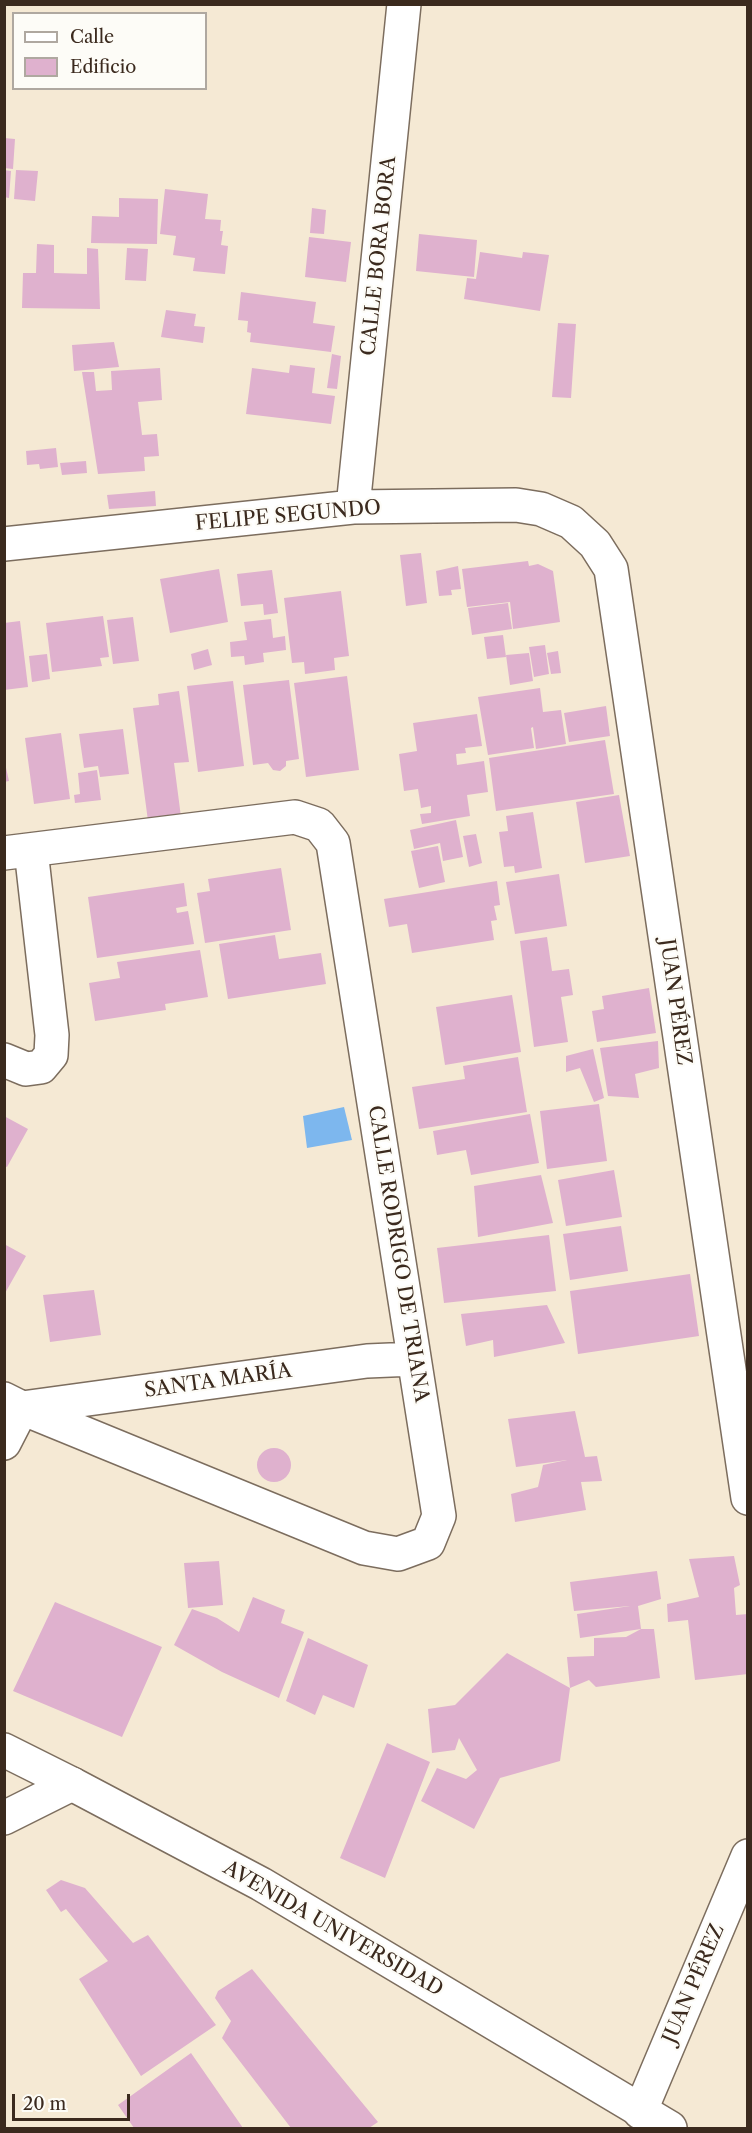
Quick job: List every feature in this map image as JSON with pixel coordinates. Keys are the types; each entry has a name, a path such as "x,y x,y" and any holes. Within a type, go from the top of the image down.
{"street":[{"name":"CALLE BORA BORA","path":"353,507 404,4"},
{"name":"FELIPE SEGUNDO","path":"4,544 353,507 516,505 541,509 571,522"},
{"name":"JUAN PÉREZ","path":"571,522 595,544 611,569 735,1326 747,1498"},
{"name":"CALLE RODRIGO DE TRIANA","path":"4,1060 26,1069 41,1067 51,1055 52,1035 18,852 295,817 319,825 333,843 439,1516 428,1543 398,1554 364,1548 13,1403"},
{"name":"SANTA MARÍA","path":"13,1403 367,1361 414,1359"},
{"path":"4,1443 13,1403"},
{"name":"AVENIDA UNIVERSIDAD","path":"4,1750 261,1884 638,2120 670,2128"},
{"path":"4,1818 72,1784"},
{"name":"JUAN PÉREZ","path":"638,2120 747,1856"}],"water":[{"path":"344,1107 352,1140 307,1148 303,1116"}],"building":[{"path":"4,138 15,139 13,169 4,168"},
{"path":"4,170 11,171 9,198 4,197"},
{"path":"16,170 38,171 35,201 14,199"},
{"path":"165,189 208,194 205,219 221,220 220,231 223,231 221,245 228,246 225,274 193,271 195,258 173,255 176,236 160,234"},
{"path":"119,198 158,199 157,244 91,243 92,216 119,217"},
{"path":"312,208 326,210 324,234 310,233"},
{"path":"419,234 477,240 474,277 416,271"},
{"path":"309,237 351,242 346,282 305,277"},
{"path":"37,244 54,245 54,273 87,274 87,248 98,249 100,309 22,308 23,273 36,273"},
{"path":"127,248 148,249 146,281 125,280"},
{"path":"480,252 522,258 523,252 549,255 540,311 464,299 467,278 476,279"},
{"path":"241,292 316,302 313,323 335,326 331,352 250,342 251,333 247,332 248,321 238,320"},
{"path":"166,310 196,314 194,326 205,327 203,343 161,337"},
{"path":"558,323 576,324 571,398 552,397"},
{"path":"114,342 119,367 74,371 72,345"},
{"path":"332,354 341,356 337,389 327,388"},
{"path":"290,365 315,368 312,393 335,396 331,424 246,414 252,368 289,373"},
{"path":"160,368 162,400 138,402 142,435 157,434 159,456 144,457 145,471 98,474 82,372 94,372 96,391 112,390 111,371"},
{"path":"56,448 58,467 40,469 39,464 27,465 26,451"},
{"path":"86,461 87,473 62,475 60,463"},
{"path":"155,491 156,506 109,509 107,495"},
{"path":"421,553 427,603 406,606 400,555"},
{"path":"528,561 529,566 538,564 553,571 560,622 513,629 510,602 467,607 462,569"},
{"path":"458,566 461,589 451,590 452,595 439,596 436,571"},
{"path":"219,569 228,622 170,633 160,579"},
{"path":"272,570 278,613 264,615 263,604 241,606 237,574"},
{"path":"341,591 349,656 334,658 335,670 305,674 304,662 292,663 284,598"},
{"path":"508,603 512,629 472,635 468,608"},
{"path":"103,616 109,657 100,658 102,666 52,672 46,623"},
{"path":"133,617 139,661 113,664 107,620"},
{"path":"271,619 273,638 285,636 286,650 263,653 264,662 245,665 244,656 231,657 230,642 247,640 244,622"},
{"path":"20,621 28,687 4,690 4,623"},
{"path":"503,635 506,657 487,659 484,637"},
{"path":"545,645 549,674 534,677 529,647"},
{"path":"208,649 212,665 194,670 191,654"},
{"path":"558,651 561,673 551,674 547,653"},
{"path":"529,653 533,681 510,685 506,655"},
{"path":"47,654 50,679 32,682 29,656"},
{"path":"347,676 359,770 306,777 294,683"},
{"path":"289,680 299,759 286,761 286,766 280,771 273,770 268,763 253,765 243,685"},
{"path":"233,681 244,766 198,772 187,686"},
{"path":"540,688 543,712 561,710 566,744 536,749 533,727 531,728 534,748 488,755 478,697"},
{"path":"179,691 189,762 174,763 181,817 148,821 133,708 159,705 158,694"},
{"path":"606,706 610,736 569,742 564,713"},
{"path":"477,714 482,746 465,748 466,753 456,754 457,765 484,761 488,792 467,795 470,816 422,824 420,814 431,813 431,806 421,808 418,789 404,791 399,754 417,751 413,723"},
{"path":"123,729 129,774 100,777 98,766 84,768 79,734"},
{"path":"61,733 70,799 34,804 25,738"},
{"path":"605,740 614,794 496,811 489,758"},
{"path":"4,759 9,781 4,782"},
{"path":"97,770 101,800 75,803 74,795 80,794 78,773"},
{"path":"619,795 630,856 585,863 576,802"},
{"path":"533,812 542,868 515,873 514,866 504,867 499,832 508,831 506,816"},
{"path":"456,820 463,857 443,861 440,843 414,849 410,830"},
{"path":"476,834 482,863 469,867 463,836"},
{"path":"438,846 445,882 419,888 411,851"},
{"path":"281,868 291,930 205,943 197,893 210,891 208,879"},
{"path":"559,874 567,926 515,934 506,882"},
{"path":"497,881 500,905 494,906 497,920 491,921 494,940 412,953 407,924 389,927 384,899"},
{"path":"184,883 187,906 176,908 177,913 188,911 194,944 97,958 88,897"},
{"path":"275,935 279,959 321,953 326,984 228,999 219,944"},
{"path":"547,937 552,971 569,969 573,995 561,997 568,1042 534,1047 520,941"},
{"path":"200,950 208,997 165,1004 166,1010 95,1021 89,983 120,978 117,962"},
{"path":"649,988 656,1033 597,1042 592,1011 604,1009 602,996"},
{"path":"512,995 521,1052 445,1065 436,1007"},
{"path":"658,1041 659,1068 635,1074 639,1098 608,1096 600,1048"},
{"path":"593,1049 604,1098 594,1102 580,1068 566,1072 566,1056"},
{"path":"518,1057 527,1112 419,1129 412,1087 465,1079 463,1066"},
{"path":"599,1104 607,1161 547,1169 540,1111"},
{"path":"530,1114 539,1163 471,1175 466,1150 437,1155 433,1131"},
{"path":"4,1116 28,1129 7,1167 4,1166"},
{"path":"614,1170 622,1217 566,1226 558,1180"},
{"path":"541,1175 553,1223 478,1237 474,1186"},
{"path":"621,1226 628,1271 570,1280 563,1234"},
{"path":"549,1235 556,1291 444,1303 437,1248"},
{"path":"4,1244 26,1256 4,1295"},
{"path":"690,1274 699,1336 578,1354 570,1291"},
{"path":"94,1290 101,1335 50,1342 43,1295"},
{"path":"547,1305 565,1343 494,1357 493,1340 466,1346 461,1314"},
{"path":"575,1411 585,1457 597,1456 602,1481 581,1482 586,1510 515,1522 511,1494 538,1487 543,1465 567,1460 516,1467 508,1419"},
{"path":"274,1448 286,1453 291,1465 286,1477 274,1482 262,1477 257,1465 262,1453"},
{"path":"734,1556 740,1585 734,1588 736,1615 748,1614 748,1674 695,1680 688,1620 668,1622 667,1604 699,1597 689,1559"},
{"path":"219,1561 223,1605 188,1608 184,1563"},
{"path":"657,1571 661,1599 638,1606 641,1629 580,1638 577,1614 630,1606 574,1611 570,1582"},
{"path":"253,1597 285,1610 281,1623 304,1632 279,1698 222,1672 174,1645 192,1609 217,1618 239,1632"},
{"path":"55,1602 162,1647 122,1737 13,1691"},
{"path":"641,1629 654,1629 660,1678 596,1687 589,1680 570,1688 567,1657 594,1656 594,1638 626,1637"},
{"path":"308,1638 368,1665 354,1708 323,1695 315,1715 286,1701"},
{"path":"507,1653 570,1688 560,1761 500,1778 474,1829 421,1801 437,1768 466,1779 477,1770 459,1738 455,1750 432,1753 428,1709 455,1705"},
{"path":"387,1743 430,1762 385,1878 340,1858"},
{"path":"61,1880 85,1888 133,1943 148,1935 216,2025 141,2076 79,1979 108,1961 66,1909 61,1912 46,1890"},
{"path":"252,1969 378,2122 369,2128 291,2128 222,2038 231,2021 215,1998 218,1991"},
{"path":"191,2053 243,2128 134,2128 118,2105"}]}
